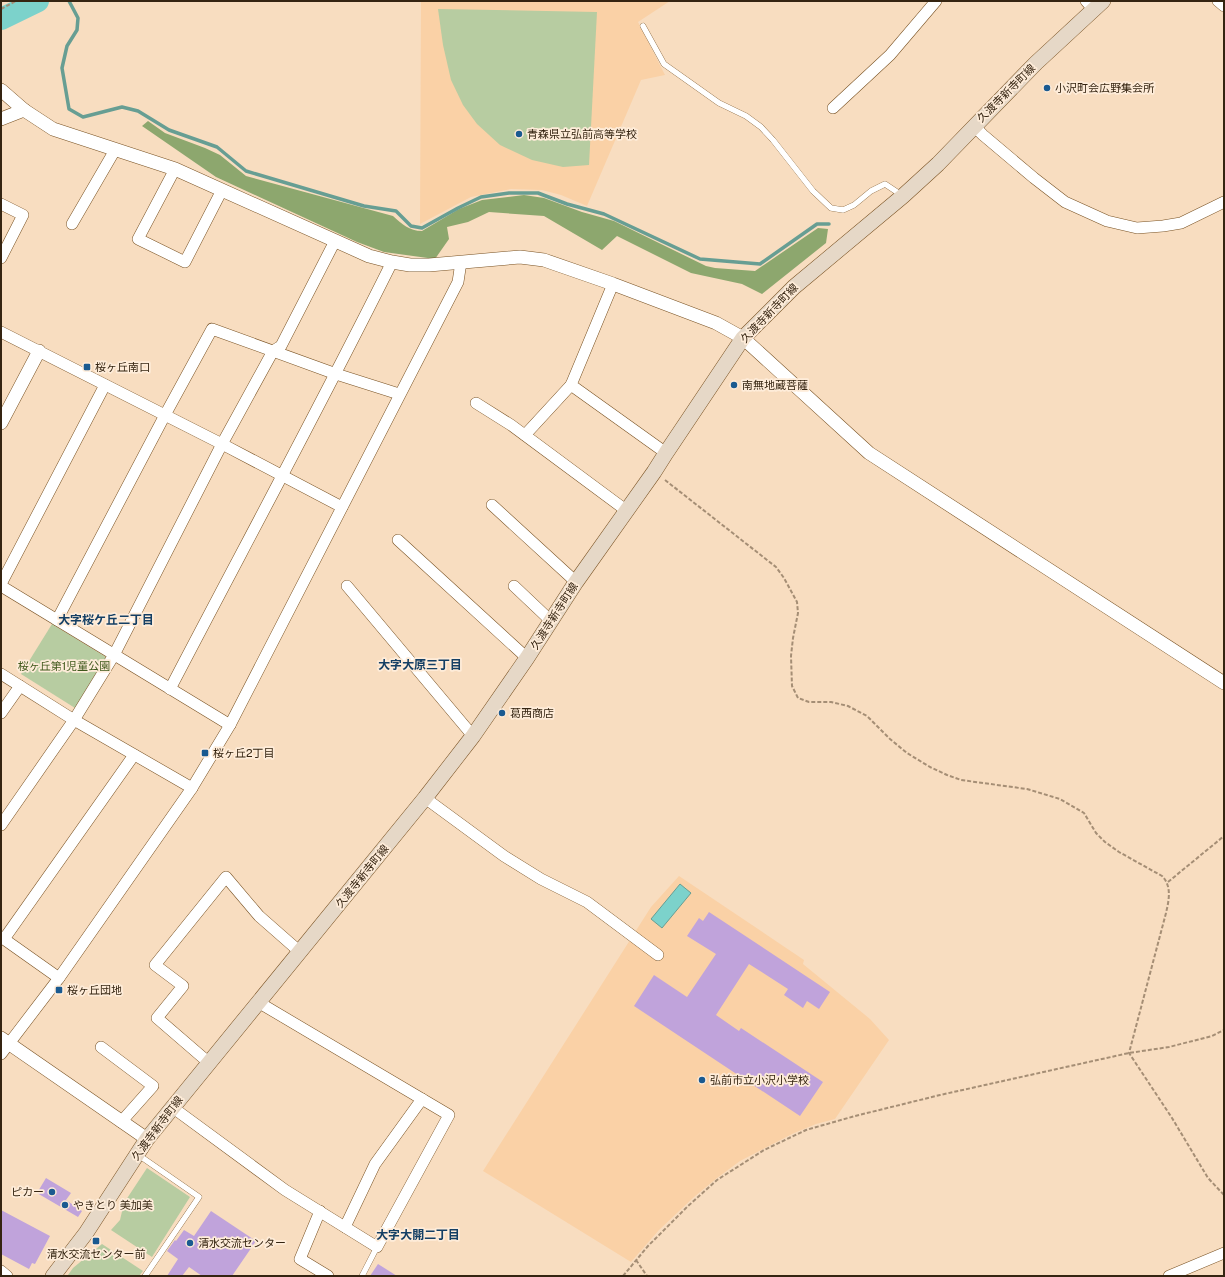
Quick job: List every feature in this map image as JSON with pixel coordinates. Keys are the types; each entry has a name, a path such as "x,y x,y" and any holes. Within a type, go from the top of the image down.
{"main road":[{"name":"久渡寺新寺町線","path":"53,1276 86,1233 146,1139 425,798 473,736 527,658 576,582 654,472 744,338 794,286 903,196 938,164 1094,4"}],"street":[{"path":"832,108 890,55 936,1"},
{"path":"1218,1 1224,6"},
{"path":"1,90 24,110 54,129 175,169 369,256 410,265 429,265 520,257 544,260 716,323 744,338 869,452 1224,683"},
{"path":"1,119 24,110"},
{"path":"974,126 1034,178 1065,202 1107,220 1137,228 1164,226 1181,223 1224,202"},
{"path":"72,224 115,150"},
{"path":"175,169 138,239 184,262 222,190"},
{"path":"1,204 23,215 1,258"},
{"path":"1,825 74,720 114,655 222,444 273,351 281,346 335,241"},
{"path":"170,689 336,374 392,262"},
{"path":"146,1139 4,1046 59,978 192,788 230,725 399,394 458,282 461,262"},
{"path":"525,435 571,385 613,284"},
{"path":"57,620 212,328 336,374 399,394"},
{"path":"1,332 222,444 342,507"},
{"path":"1,423 39,351"},
{"path":"106,385 1,585 230,725"},
{"path":"571,385 666,453"},
{"path":"476,403 525,435 627,510"},
{"path":"492,505 576,582"},
{"path":"398,540 527,658"},
{"path":"347,586 473,736"},
{"path":"514,586 551,621"},
{"path":"1,674 74,720 192,788"},
{"path":"1,713 20,686"},
{"path":"59,978 2,938 134,755"},
{"path":"425,798 504,856 541,879 587,902 658,955"},
{"path":"208,1062 157,1018 183,986 155,965 226,877 259,916 300,952"},
{"path":"172,1107 285,1190 377,1247 449,1115 258,1002"},
{"path":"101,1047 153,1086 121,1122"},
{"path":"345,1227 375,1164 422,1099"},
{"path":"320,1211 300,1259 328,1276"},
{"path":"1169,1276 1224,1252"},
{"path":"1,1271 7,1276"}],"lane":[{"path":"643,26 664,64 719,103 746,116 761,127 813,190 831,208 843,210 854,205 871,191 885,184 903,196"},
{"path":"137,1154 199,1197 145,1276"},
{"path":"362,1276 377,1247"}],"path":[{"path":"1,9 16,1"},
{"path":"654,472 776,567 784,578 798,602 798,613 791,656 792,686 798,698 809,702 831,702 854,709 867,716 890,739 907,752 947,775 961,780 1027,789 1060,799 1084,813 1096,833 1105,842 1119,852 1162,876 1168,882 1169,897 1166,913 1129,1053 1172,1118 1208,1178 1224,1195"},
{"path":"1168,882 1224,836"},
{"path":"623,1276 648,1246 687,1206 717,1180 764,1150 806,1130 940,1095 1129,1053 1169,1047 1212,1036 1224,1030"},
{"path":"636,1260 647,1276"}],"shaded area":[{"name":"青森県立弘前高等学校","path":"421,1 670,1 638,22 665,75 641,80 587,206 561,195 542,190 511,189 471,197 420,224"},
{"name":"弘前市立小沢小学校","path":"679,876 804,960 803,964 870,1019 889,1040 835,1119 816,1124 794,1133 740,1161 694,1197 659,1230 631,1262 483,1171 651,907"}],"green space":[{"path":"438,9 597,12 589,165 563,167 532,160 500,145 477,124 463,105 451,80 443,45"},
{"path":"148,121 165,133 220,155 246,176 393,216 406,226 417,231 422,231 459,209 482,200 524,195 544,198 582,212 614,221 706,266 715,268 755,271 818,228 828,229 826,243 762,294 742,284 691,273 617,236 602,250 544,216 489,212 468,222 447,227 449,239 435,259 384,252 357,242 216,177 142,126"},
{"name":"桜ヶ丘第1児童公園","path":"52,624 106,657 75,708 21,674"},
{"path":"147,1168 190,1197 152,1257 111,1230 120,1220 124,1203"},
{"path":"102,1244 143,1271 139,1276 68,1275 73,1268"}],"water":[{"path":"680,884 691,893 662,928 651,919"}],"building":[{"path":"709,912 830,992 819,1009 807,1001 803,1008 784,995 788,989 749,964 716,1015 739,1031 741,1028 823,1082 800,1116 634,1006 654,975 687,997 716,954 687,936 699,918 703,921"},
{"path":"46,1178 71,1193 66,1200 82,1211 78,1217 37,1193"},
{"path":"1,1210 50,1236 35,1264 32,1263 29,1269 1,1254"},
{"name":"清水交流センター","path":"211,1211 256,1241 232,1276 202,1276 189,1267 182,1276 167,1276 178,1259 167,1251 184,1230 194,1236"},
{"path":"378,1264 397,1276 370,1276"}],"waterway":[{"path":"1,19 38,1"},
{"path":"69,1 78,18 77,30 67,46 62,68 69,109 83,117 122,107 138,111 169,130 217,147 246,171 364,206 396,211 411,226 422,228 481,197 509,193 538,193 567,204 604,214 700,259 760,264 817,224 829,224"}],"place":[{"name":"小沢町会広野集会所","path":"1047,88"},
{"name":"青森県立弘前高等学校","path":"519,134"},
{"name":"桜ヶ丘南口","path":"87,367"},
{"name":"南無地蔵菩薩","path":"734,385"},
{"name":"葛西商店","path":"502,713"},
{"name":"桜ヶ丘2丁目","path":"205,753"},
{"name":"桜ヶ丘団地","path":"59,990"},
{"name":"弘前市立小沢小学校","path":"702,1080"},
{"name":"ピカー","path":"52,1192"},
{"name":"やきとり 美加美","path":"65,1205"},
{"name":"清水交流センター前","path":"96,1241"},
{"name":"清水交流センター","path":"190,1243"}],"district":[{"name":"大字桜ケ丘二丁目","path":"106,620"},
{"name":"大字大原三丁目","path":"420,665"},
{"name":"大字大開二丁目","path":"418,1235"}]}
